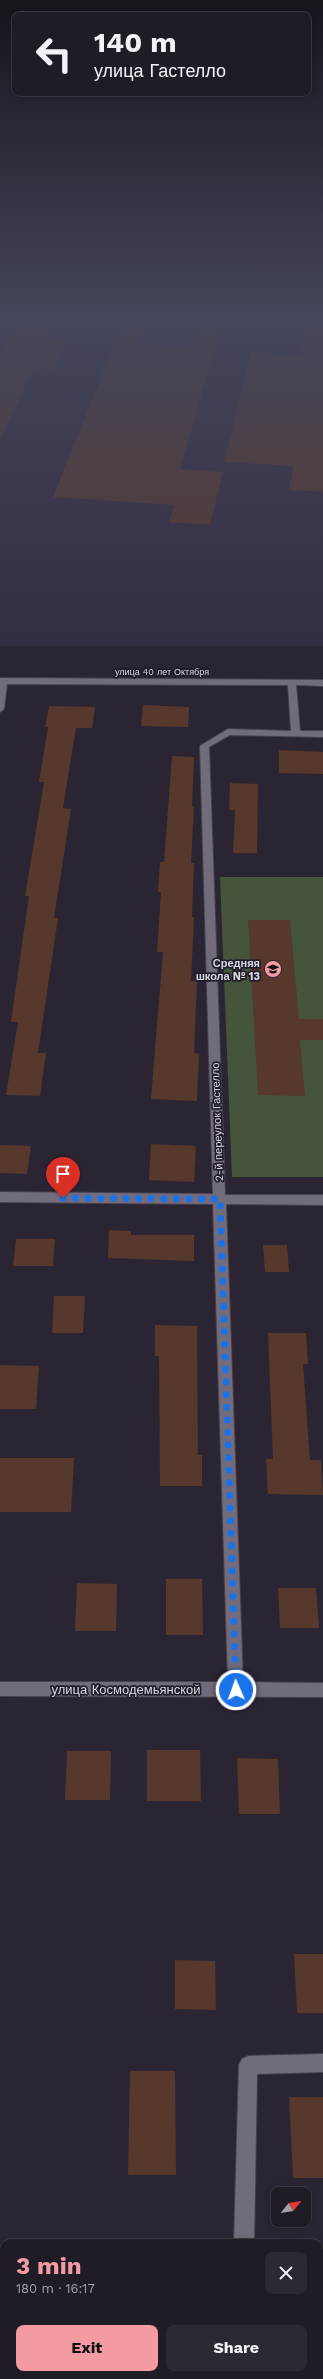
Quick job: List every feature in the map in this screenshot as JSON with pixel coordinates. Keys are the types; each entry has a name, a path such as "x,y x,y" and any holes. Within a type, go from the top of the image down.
{"street":[{"name":"улица 40 лет Октября","path":"2,682 323,683"},
{"path":"0,709 2,682"},
{"path":"292,683 296,734 323,734"},
{"name":"2-й переулок Гастелло","path":"236,1690 204,746 228,732 296,734"},
{"path":"0,1197 323,1200"},
{"name":"улица Космодемьянской","path":"0,1689 323,1690"},
{"path":"244,2239 248,2065 323,2063"}],"shaded area":[{"path":"0,427 323,427 323,646 0,646"}],"green space":[{"path":"220,877 323,877 323,1177 232,1177"}],"building":[{"path":"0,427 6,427 0,439"},
{"path":"81,427 192,427 180,469 223,472 210,525 169,522 174,505 53,497"},
{"path":"233,427 323,427 323,492 289,490 293,466 224,462"},
{"path":"143,705 189,707 188,727 141,726"},
{"path":"49,706 95,707 92,728 76,728 63,808 71,809 54,918 58,918 38,1053 46,1053 40,1096 6,1095 18,1022 11,1022 29,896 25,896 44,782 39,782 48,727 45,727"},
{"path":"279,750 323,752 323,774 279,773"},
{"path":"172,756 194,757 192,806 194,806 191,863 194,863 192,917 194,917 191,981 197,981 194,1053 199,1054 197,1101 151,1099 163,952 157,952 161,892 158,892 160,862 164,862"},
{"path":"230,783 258,784 257,853 233,853 235,810 229,810"},
{"name":"Средняя школа № 13","path":"248,920 290,920 299,1019 323,1019 323,1040 300,1040 305,1096 258,1095"},
{"path":"151,1144 196,1146 194,1182 149,1180"},
{"path":"0,1145 31,1146 27,1174 0,1173"},
{"path":"109,1230 131,1231 131,1235 194,1235 194,1261 108,1258"},
{"path":"16,1239 55,1239 53,1266 13,1266"},
{"path":"263,1245 287,1245 289,1272 265,1272"},
{"path":"54,1296 85,1296 83,1333 52,1333"},
{"path":"155,1325 197,1326 198,1455 202,1455 202,1486 160,1486 159,1356 155,1356"},
{"path":"268,1333 306,1333 308,1364 303,1364 310,1460 321,1460 323,1495 268,1494 266,1459 273,1459"},
{"path":"0,1365 39,1366 36,1409 0,1409"},
{"path":"0,1458 74,1458 71,1512 0,1512"},
{"path":"166,1579 202,1579 203,1635 166,1635"},
{"path":"77,1583 117,1584 116,1631 75,1631"},
{"path":"278,1588 316,1588 319,1628 280,1628"},
{"path":"147,1750 200,1750 201,1801 147,1801"},
{"path":"67,1751 111,1751 110,1800 65,1800"},
{"path":"237,1758 278,1759 280,1814 239,1814"},
{"path":"294,1954 323,1954 323,2013 297,2013"},
{"path":"175,1960 215,1961 216,2010 175,2009"},
{"path":"130,2071 175,2071 176,2175 128,2175"},
{"path":"289,2097 323,2097 323,2178 293,2178"}],"place":[{"name":"Средняя школа № 13","path":"273,969"}],"route":[{"path":"63,1198 220,1199 236,1690"}]}
